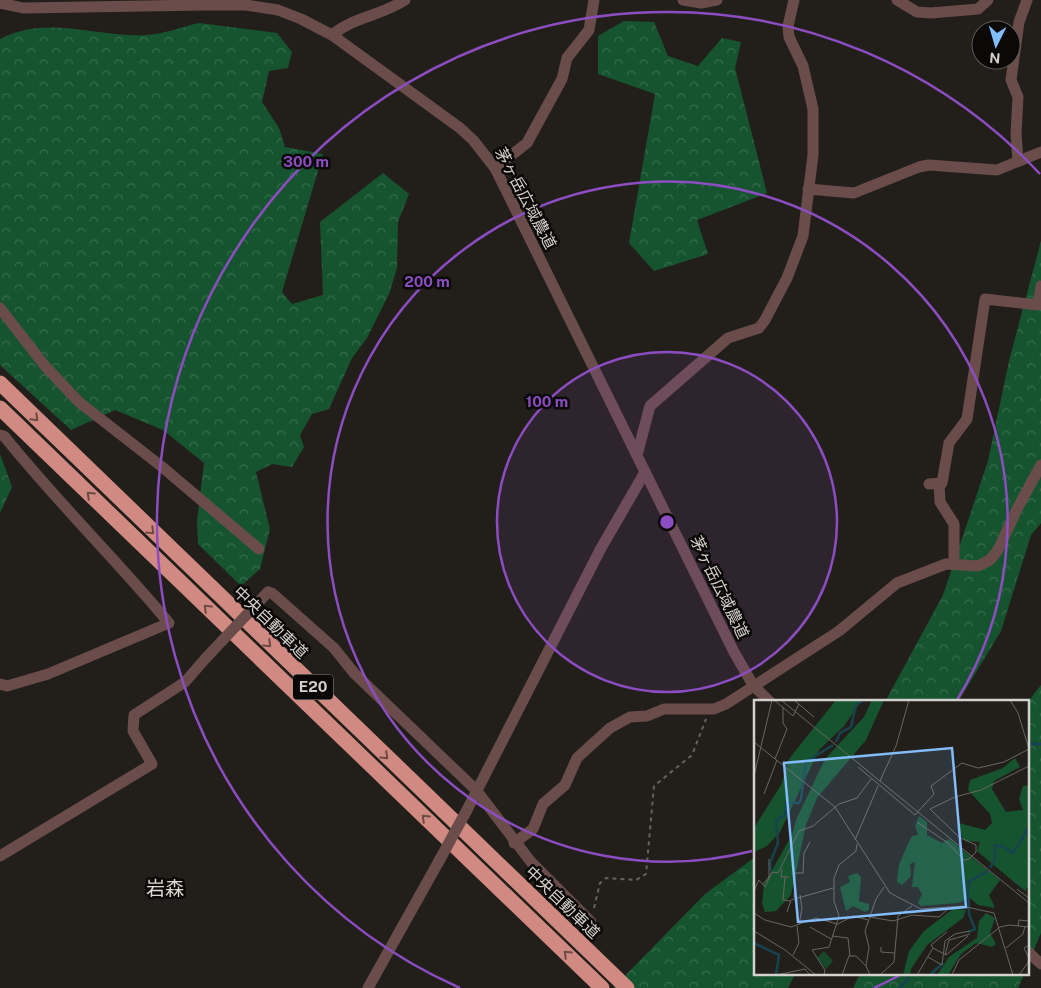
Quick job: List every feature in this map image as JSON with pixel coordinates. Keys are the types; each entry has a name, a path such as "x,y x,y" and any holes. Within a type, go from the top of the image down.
{"highway":[{"name":"中央自動車道","path":"0,383 627,988"},
{"name":"E20","path":"0,408 602,988"}],"street":[{"path":"332,35 356,19 384,12 405,0"},
{"path":"495,168 527,142 562,79 567,58 589,30 594,0"},
{"path":"683,0 701,3 717,0"},
{"path":"637,455 650,406 723,341 759,328 787,278 803,236 813,155 813,109 803,66 789,37 788,19 794,0"},
{"path":"897,0 917,12 931,14 978,9 988,0"},
{"path":"1018,161 1016,134 1018,97 1011,80 1019,22 1027,0"},
{"name":"茅ヶ岳広域農道","path":"0,4 23,8 106,3 246,5 278,10 302,19 332,35 460,128 473,140 495,168 734,652 753,685 768,700"},
{"path":"808,189 854,193 930,165 997,170 1041,152"},
{"path":"954,563 954,524 940,502 934,484 942,483 949,443 967,419 985,299 1038,305 1041,286"},
{"path":"0,308 45,366 78,402 162,466 259,549"},
{"path":"0,435 4,436 44,485 126,570 169,623 48,674 7,686 0,684"},
{"path":"514,843 533,829 543,804 565,785 577,758 610,728 630,717 647,716 664,709 714,710 839,631 897,582 946,564 978,566 990,560 998,550 1017,509 1041,465"},
{"path":"368,988 467,810 600,550 645,472"},
{"path":"0,856 152,764 134,731 134,715 185,682 268,592 272,593 334,648 354,673 477,791 514,843 592,922"},
{"path":"1028,952 1041,964"}],"path":[{"path":"592,922 600,884 606,878 636,880 646,874 654,786 692,755 705,721 714,710"}],"green space":[{"path":"624,21 654,22 668,56 698,66 722,38 741,42 735,68 767,193 697,220 708,254 654,271 629,243 655,94 598,74 598,36"},
{"path":"199,23 277,33 292,52 288,68 269,71 262,102 279,128 285,147 323,154 282,292 292,304 323,295 320,222 383,173 409,194 398,222 397,268 389,294 367,338 352,358 329,409 312,414 300,435 304,447 292,467 272,464 256,472 270,529 260,569 241,586 198,544 197,521 204,463 163,430 115,410 71,430 0,365 0,39 36,28 147,35"},
{"path":"1041,241 1041,523 1031,535 1001,631 959,700 886,700 943,595 988,461 1009,361"},
{"path":"0,454 12,487 0,513"},
{"path":"1041,685 1041,933 1028,964 1028,702"},
{"path":"754,858 754,976 794,976 788,988 613,988 705,894"},
{"path":"859,976 1023,976 1018,988 853,988"}],"waterway":[{"path":"1028,744 1041,744"},
{"path":"899,988 907,980 908,976"}],"district":[{"name":"岩森","path":"165,888"}]}
